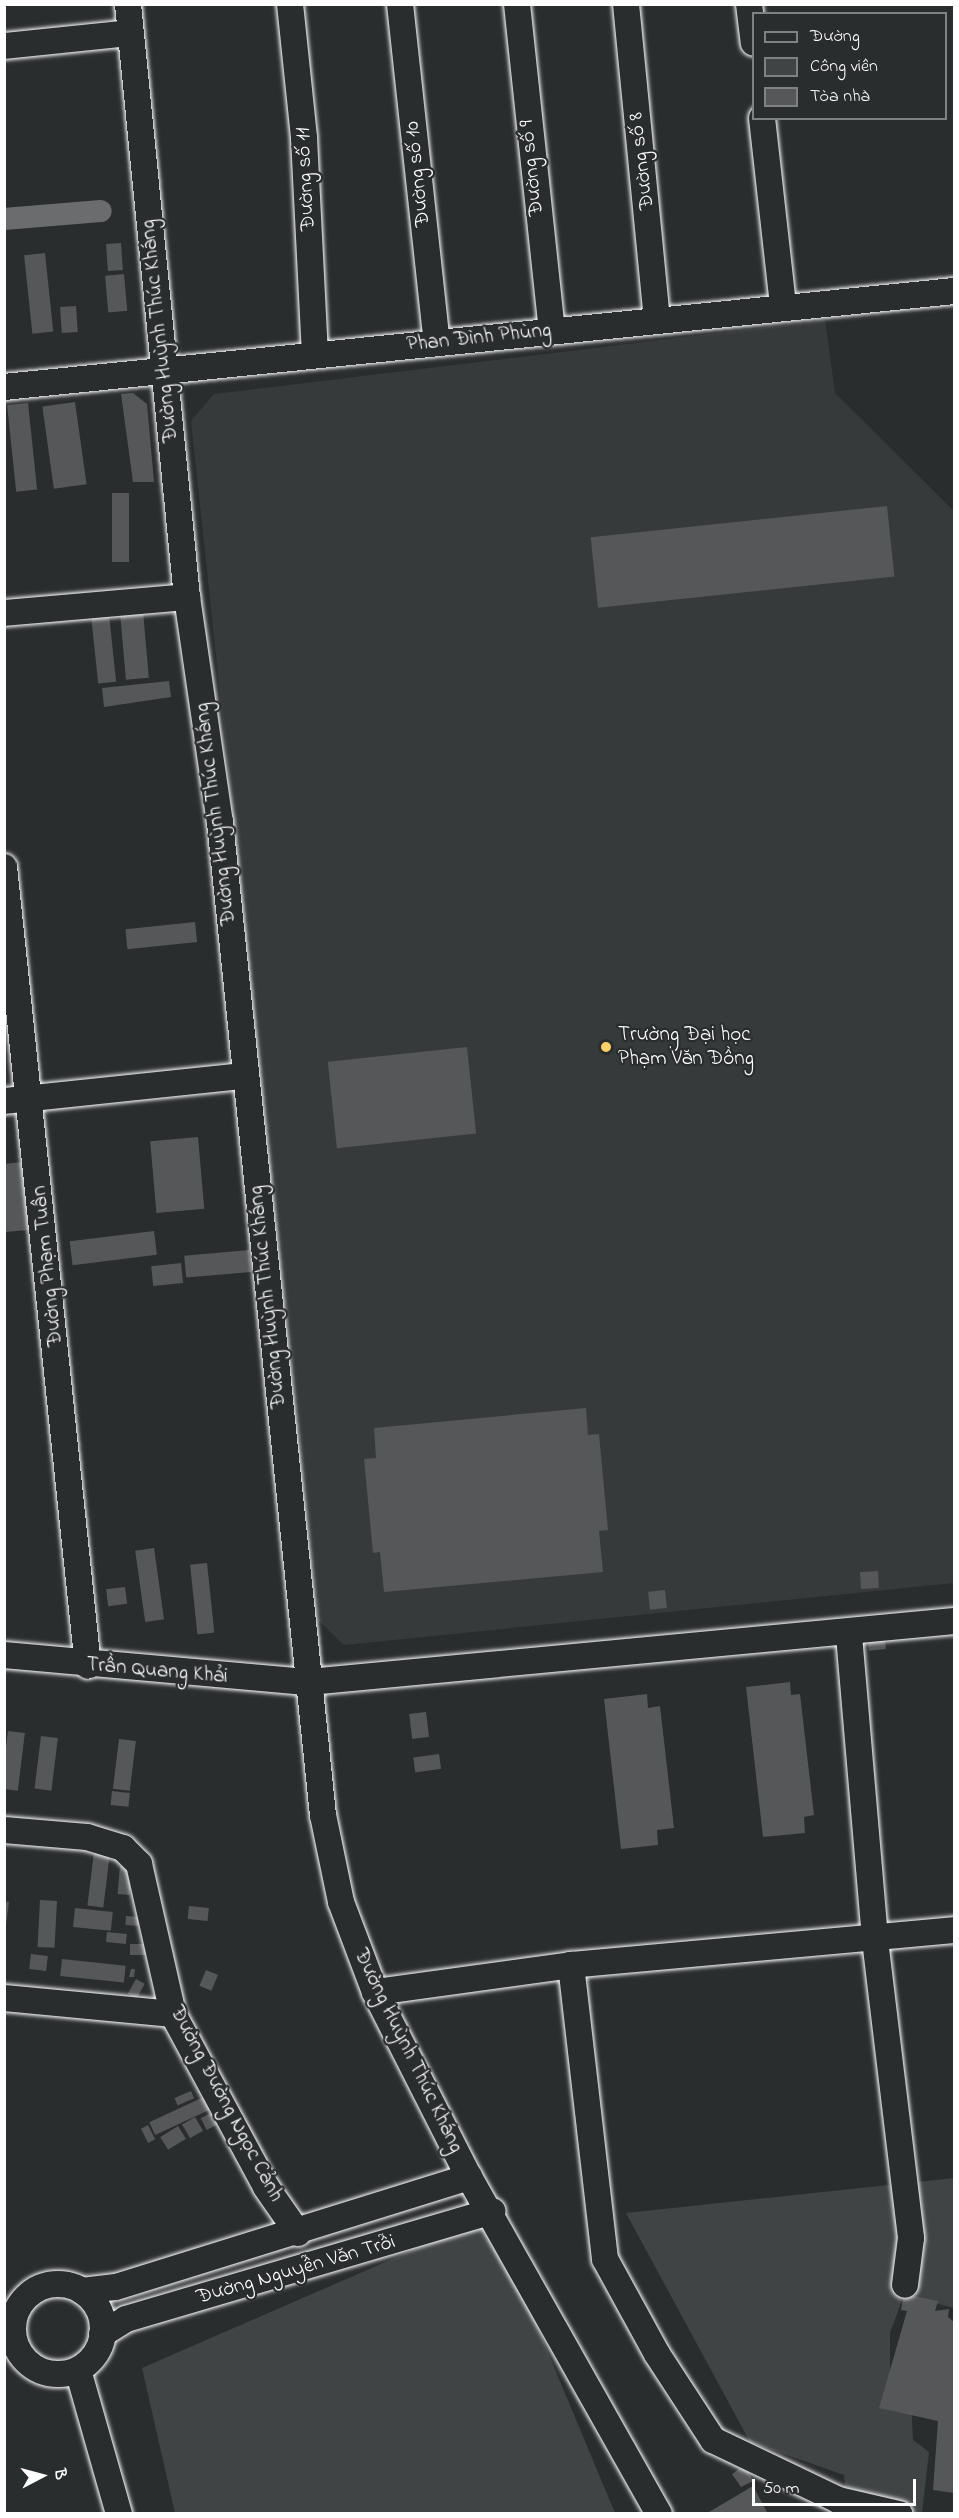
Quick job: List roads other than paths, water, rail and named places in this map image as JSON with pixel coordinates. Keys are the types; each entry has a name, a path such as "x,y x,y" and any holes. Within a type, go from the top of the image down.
{"street":[{"name":"Đường Huỳnh Thúc Kháng","path":"128,4 187,597 220,822 243,1076 323,1815 340,1902 375,1992 469,2177 492,2211 659,2514"},
{"name":"Đường số 11","path":"290,4 304,138 315,354"},
{"name":"Đường số 10","path":"400,4 437,343"},
{"name":"Đường số 9","path":"517,4 552,331"},
{"name":"Đường số 8","path":"626,4 657,319"},
{"path":"749,4 752,33"},
{"path":"4,46 130,33"},
{"path":"762,120 783,306"},
{"name":"Phan Đình Phùng","path":"4,387 783,306 953,294"},
{"path":"4,613 187,597"},
{"name":"Đường Phạm Tuân","path":"4,867 31,1098 88,1666"},
{"path":"4,1101 243,1076"},
{"name":"Trần Quang Khải","path":"4,1654 88,1666 309,1682 849,1635 954,1621"},
{"path":"849,1635 875,1940 911,2238 905,2285"},
{"name":"Đường Đường Ngọc Cảnh","path":"4,1830 87,1837 123,1848 139,1864 173,2014 266,2187 298,2233"},
{"path":"375,1992 571,1965 875,1940 954,1930"},
{"path":"571,1965 605,2259 657,2354 713,2440 838,2500 899,2514"},
{"path":"4,1998 173,2014"},
{"name":"Đường Nguyễn Văn Trỗi","path":"82,2291 116,2287 298,2233 469,2177"},
{"name":"Đường Nguyễn Văn Trỗi","path":"102,2334 126,2319 492,2211"},
{"path":"60,2283 82,2291 100,2311 102,2334 92,2360 78,2370 60,2374 25,2360 9,2323 23,2301 43,2285 60,2283"},
{"path":"78,2370 118,2514"}],"waterway":[{"path":"4,219 101,211"}],"place":[{"name":"Trường Đại học Phạm Văn Đồng","path":"606,1047"}]}
